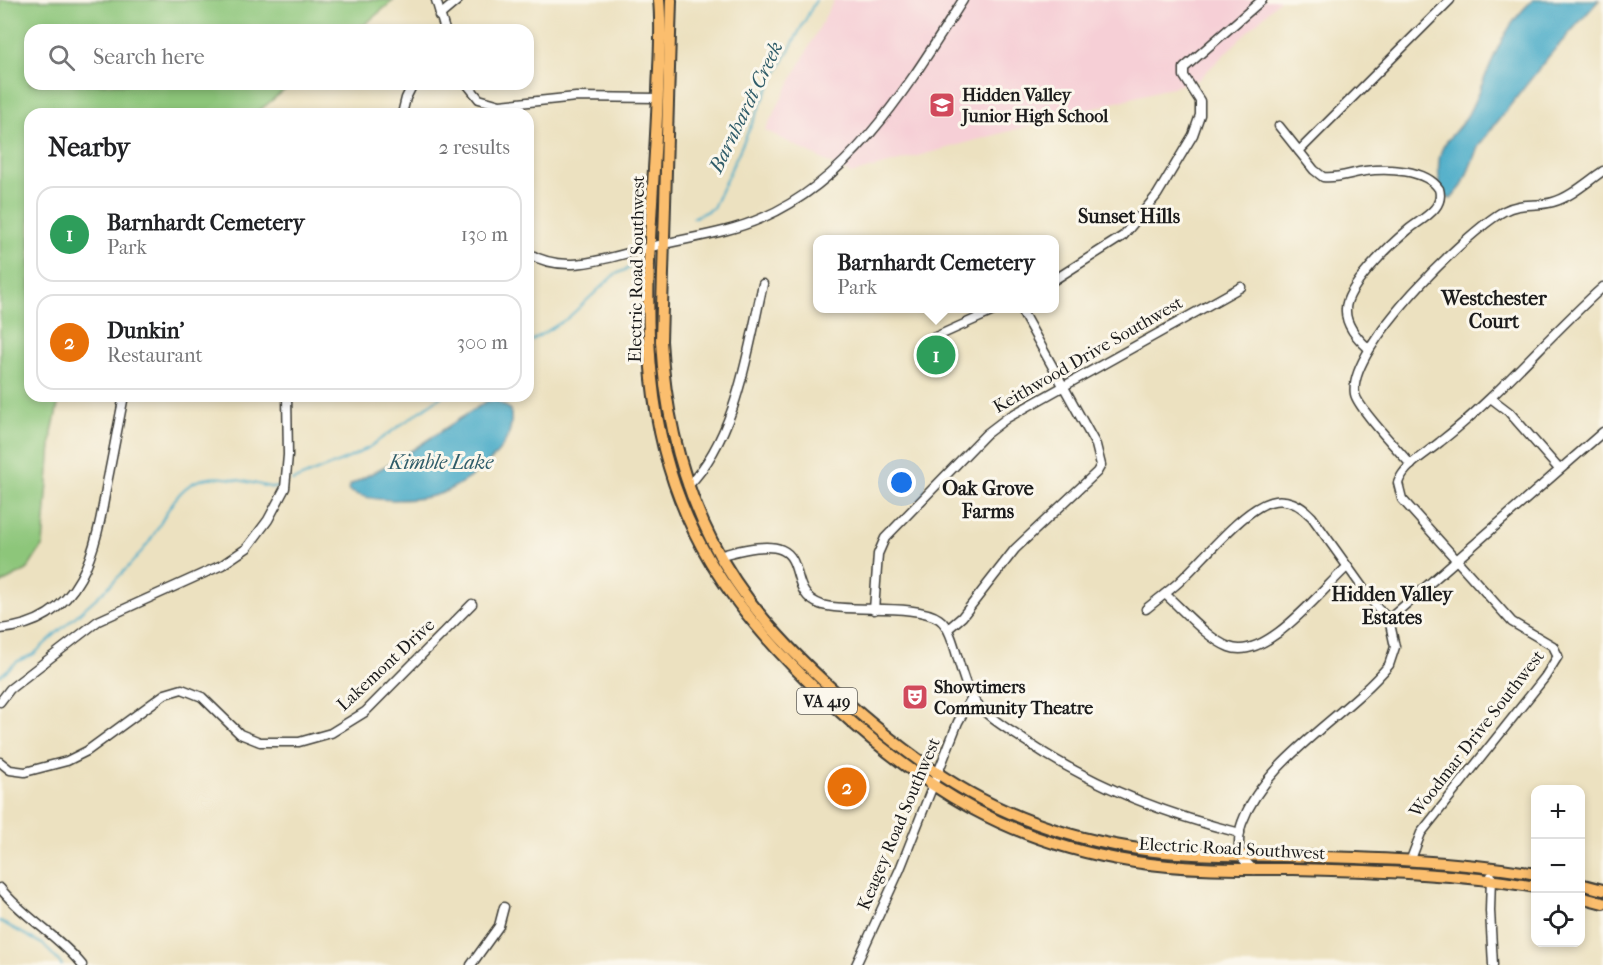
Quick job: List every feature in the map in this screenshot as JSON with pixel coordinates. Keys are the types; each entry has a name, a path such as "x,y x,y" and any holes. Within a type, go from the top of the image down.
{"main road":[{"name":"Electric Road Southwest","path":"659,0 658,98 649,340 655,403 676,489 701,545 735,601 775,650 862,732 934,788 1004,824 1076,849 1161,865 1255,870 1413,872 1531,886"},
{"name":"Electric Road Southwest","path":"671,0 661,341 672,432 688,486 719,556 760,616 803,662 894,744 938,775 1007,812 1077,837 1154,852 1411,859 1531,873"},
{"path":"1585,885 1603,890"},
{"path":"1585,898 1603,903"}],"street":[{"path":"436,0 443,24"},
{"path":"440,16 458,0"},
{"path":"534,255 560,263 585,263 665,245 762,218 813,188 846,159 878,123 963,0"},
{"path":"1059,277 1112,244 1146,211 1193,135 1200,115 1200,101 1184,76 1184,68 1262,0"},
{"path":"1299,151 1450,0"},
{"path":"403,108 410,90"},
{"path":"472,90 479,99 500,105 576,97 658,98"},
{"path":"1280,126 1314,170 1323,177 1378,170 1425,178 1439,189 1441,198 1436,207 1389,248 1347,300 1346,311 1350,326 1368,348"},
{"path":"1411,465 1356,399 1355,377 1368,348 1427,278 1499,213 1516,206 1558,200 1603,171"},
{"path":"688,486 708,462 729,420 763,284"},
{"name":"Keithwood Drive Southwest","path":"874,610 879,554 888,533 986,434 1007,418 1242,287"},
{"path":"1456,559 1399,493 1400,477 1411,465 1492,399 1530,355 1603,287"},
{"path":"921,362 924,346 931,339 991,313"},
{"path":"948,629 962,617 1015,549 1100,467 1101,461 1096,445 1022,313"},
{"path":"1492,399 1509,412 1559,469"},
{"path":"0,629 29,623 51,611 69,595 86,572 96,545 123,402"},
{"path":"0,702 10,689 98,621 222,566 247,548 268,520 285,488 288,455 287,402"},
{"path":"1389,619 1603,432"},
{"path":"1146,609 1252,512 1276,501 1292,503 1306,511 1378,609 1389,619 1395,646 1389,665 1275,773 1248,810 1239,833 1239,855 1255,870"},
{"path":"719,556 750,546 775,547 783,550 793,560 803,589 814,601 828,606 932,615 948,629 960,670 972,697 1004,727 1075,773 1109,789 1239,833"},
{"name":"Woodmar Drive Southwest","path":"1411,859 1421,833 1557,660 1555,648 1512,622 1456,559"},
{"path":"1165,594 1218,641 1230,648 1245,650 1265,643 1281,632 1347,567"},
{"name":"Lakemont Drive","path":"0,762 10,770 25,772 67,761 87,751 165,694 182,689 202,697 240,734 260,742 299,742 331,733 356,719 383,696 471,604"},
{"name":"Keagey Road Southwest","path":"856,965 972,697"},
{"path":"1492,867 1490,880 1493,965"},
{"path":"0,888 18,908 62,942 82,965"},
{"path":"471,965 499,926 504,907"}],"shaded area":[{"name":"Hidden Valley Junior High School","path":"834,0 1280,0 1198,80 851,174 765,130"}],"green space":[{"path":"0,0 394,0 365,24 24,24 24,90 285,90 262,108 24,108 24,402 59,402 52,432 43,545 27,570 0,584"}],"water":[{"path":"1533,0 1599,0 1549,56 1479,145 1462,186 1451,199 1442,195 1441,190 1439,166 1442,149 1467,116 1502,40 1521,12"},
{"name":"Kimble Lake","path":"485,402 499,402 510,409 511,423 502,447 482,468 447,491 437,495 397,500 369,498 348,490 350,485 400,458"}],"waterway":[{"name":"Barnhardt Creek","path":"693,218 713,208 766,93 816,0"},
{"name":"Barnhardt Creek","path":"534,339 568,318 614,275 640,263"},
{"name":"Barnhardt Creek","path":"292,481 368,448 433,402"},
{"name":"Barnhardt Creek","path":"0,676 18,661 34,654 123,572 149,542 175,499 189,486 197,481 215,478 235,479 274,488 280,486"},
{"name":"Barnhardt Creek","path":"0,921 44,945 62,965"}],"place":[{"name":"Hidden Valley Junior High School","path":"942,105"},
{"name":"Barnhardt Cemetery","path":"936,355"},
{"name":"Showtimers Community Theatre","path":"915,697"},
{"name":"Dunkin'","path":"847,787"}],"district":[{"name":"Sunset Hills","path":"1129,216"},
{"name":"Westchester Court","path":"1494,310"},
{"name":"Oak Grove Farms","path":"988,500"},
{"name":"Hidden Valley Estates","path":"1392,606"}]}
